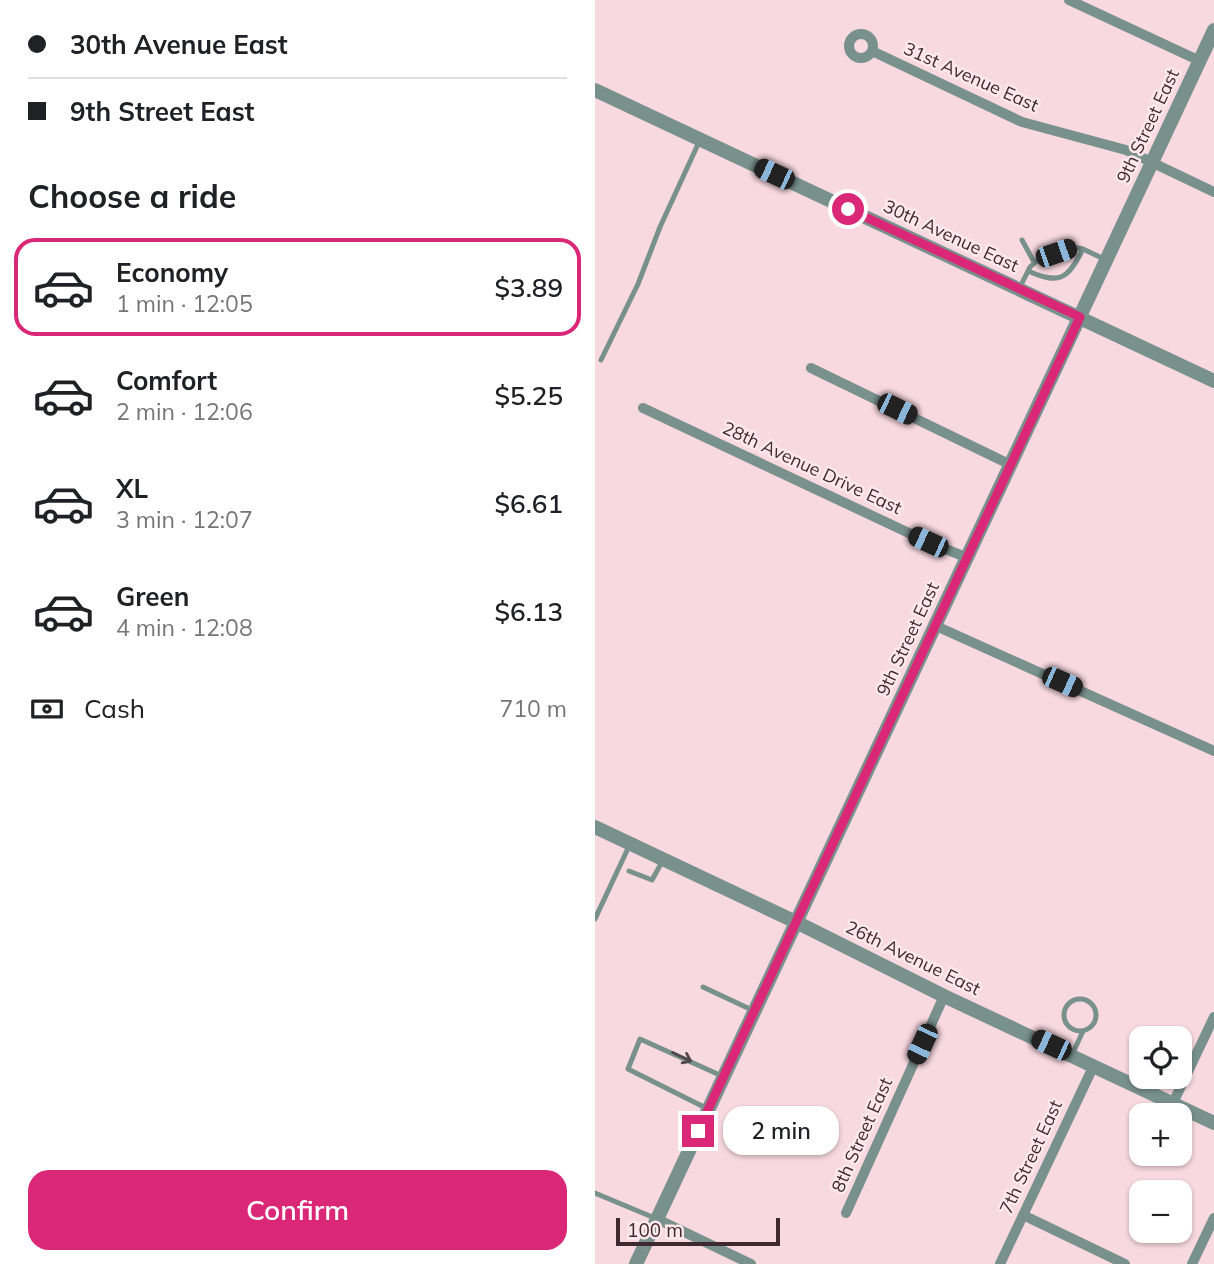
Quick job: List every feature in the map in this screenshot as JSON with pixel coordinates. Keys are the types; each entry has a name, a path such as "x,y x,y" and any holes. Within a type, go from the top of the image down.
{"street":[{"path":"1069,0 1200,61"},
{"name":"9th Street East","path":"636,1264 1214,30"},
{"name":"31st Avenue East","path":"871,51 1021,122 1126,150 1214,192"},
{"name":"30th Avenue East","path":"595,90 1214,381"},
{"path":"811,368 1011,466"},
{"name":"28th Avenue Drive East","path":"643,408 928,542 968,558"},
{"path":"936,626 1214,751"},
{"name":"26th Avenue East","path":"595,827 944,996 1174,1103"},
{"name":"8th Street East","path":"846,1213 944,996"},
{"path":"1174,1103 1214,1017"},
{"name":"7th Street East","path":"1000,1264 1094,1065"},
{"name":"26th Avenue East","path":"1192,1112 1214,1123"},
{"path":"1023,1215 1125,1264"},
{"path":"1192,1264 1214,1218"},
{"path":"657,1219 751,1264"}],"lane":[{"path":"601,360 638,284 660,227 701,140"},
{"path":"1023,240 1034,262"},
{"path":"1020,289 1034,262 1073,247 1107,260"},
{"path":"1028,271 1050,279 1061,278 1072,270 1083,249"},
{"path":"595,919 629,844"},
{"path":"629,870 652,880 663,860"},
{"path":"703,987 754,1012"},
{"path":"1072,1055 1083,1031 1093,1026 1097,1016 1090,1002 1074,1000 1066,1006 1064,1017 1073,1030 1083,1031"},
{"path":"708,1110 628,1069 640,1039 724,1077"},
{"path":"595,1193 657,1219"}],"route":[{"path":"698,1131 1080,317 848,209"}]}
